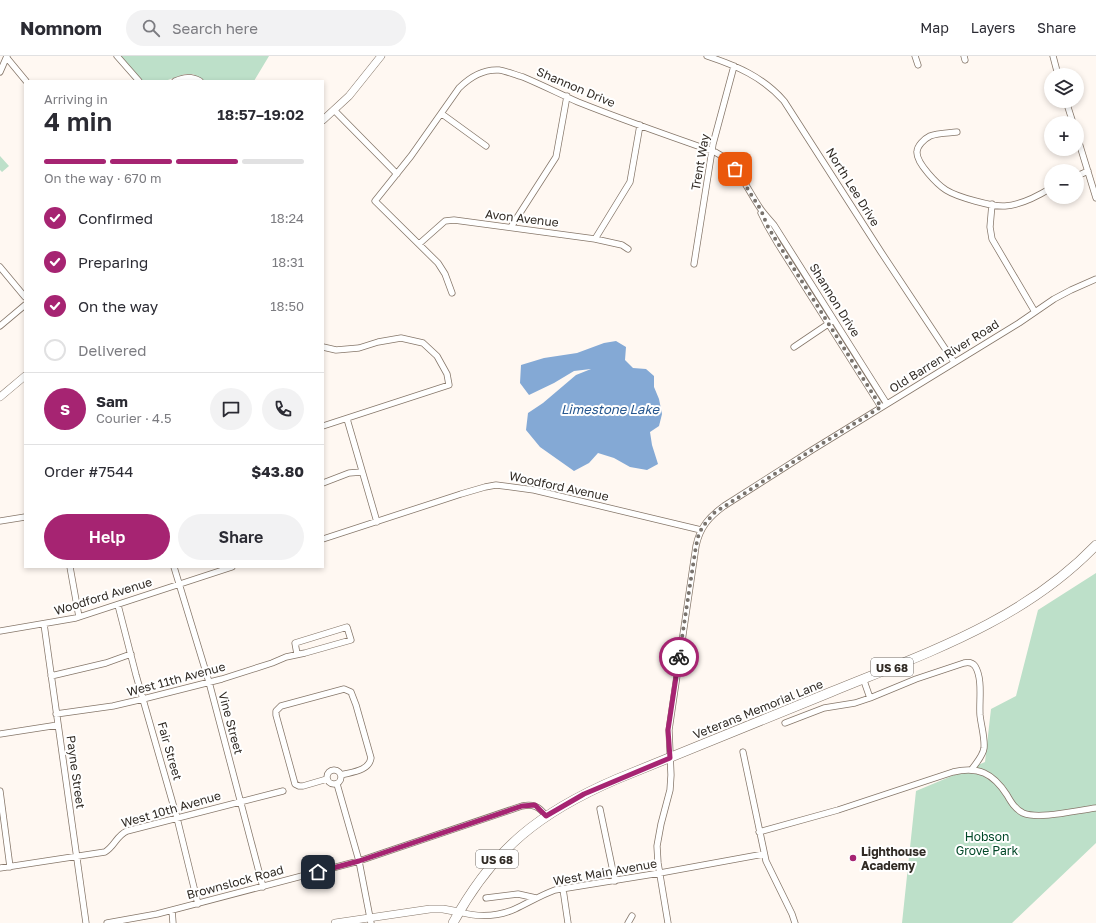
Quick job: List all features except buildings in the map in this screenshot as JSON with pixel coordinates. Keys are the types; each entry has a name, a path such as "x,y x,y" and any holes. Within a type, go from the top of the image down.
{"main road":[{"name":"Veterans Memorial Lane","path":"453,923 480,880 500,856 519,837 546,816 584,794 966,636 1004,616 1050,586 1096,545"}],"street":[{"path":"117,56 137,80"},
{"path":"324,119 358,86 382,56"},
{"name":"North Lee Drive","path":"707,56 751,74 766,83 779,94 789,107 881,252 954,362"},
{"path":"915,56 918,65"},
{"path":"1053,56 1056,68"},
{"path":"0,72 7,57 25,80"},
{"name":"Trent Way","path":"694,264 712,151 734,66"},
{"name":"Shannon Drive","path":"419,244 375,201 465,83 474,76 488,71 499,70 513,74 544,85 567,96 640,125 721,154 730,163 761,210 771,222 887,404"},
{"path":"178,80 188,77 197,80"},
{"path":"511,227 556,157 567,96"},
{"path":"334,110 397,174"},
{"path":"442,114 486,146"},
{"path":"595,239 630,182 640,125"},
{"path":"957,132 931,135 918,147 917,154 919,159 936,182 947,191 960,196 1001,206 1013,205 1031,199 1044,192"},
{"path":"1083,156 1096,198"},
{"path":"1084,173 1088,171"},
{"path":"992,204 990,227 992,238 1034,312"},
{"name":"Shannon Drive","path":"761,210 767,225 792,267 881,407"},
{"name":"Avon Avenue","path":"419,244 438,226 448,220 595,239 622,245 628,249"},
{"path":"419,244 442,268 452,293"},
{"path":"792,267 798,263"},
{"path":"0,267 24,296"},
{"name":"Old Barren River Road","path":"668,923 657,853 658,839 670,790 669,724 691,571 701,530 711,516 724,506 1062,294 1096,279"},
{"path":"0,326 24,306"},
{"path":"794,347 834,320"},
{"path":"324,347 336,350 359,348 378,342 401,338 423,343 437,356 447,374 449,385 324,426"},
{"path":"855,365 861,362"},
{"path":"0,398 24,377"},
{"path":"347,419 377,522"},
{"path":"324,483 350,474 362,472"},
{"name":"Woodford Avenue","path":"324,539 485,486 499,485 534,490 701,530"},
{"path":"0,522 24,517"},
{"path":"70,568 79,617"},
{"name":"Vine Street","path":"174,568 209,682 262,887"},
{"name":"Woodford Avenue","path":"0,631 79,617 229,568"},
{"name":"Fair Street","path":"118,605 177,818 198,904"},
{"name":"Payne Street","path":"44,624 86,923"},
{"name":"West 11th Avenue","path":"56,714 113,706 209,682 268,665 286,656 305,653 350,640 347,628 295,643 297,654"},
{"path":"51,676 131,654"},
{"path":"784,723 824,708 855,703 870,698 922,676 964,663 972,663 976,668 978,678 984,748 982,754 972,769"},
{"path":"864,678 870,698"},
{"path":"328,779 303,786 295,784 276,715 276,711 281,706 344,689 351,692 371,758 370,764 364,769 342,775"},
{"path":"0,734 58,725"},
{"path":"743,752 764,854 795,923"},
{"path":"760,832 834,811 949,773 972,769 985,772 997,781 1014,805 1024,813 1036,815 1096,808"},
{"path":"337,784 331,783 328,779 328,773 332,770 337,770 342,775"},
{"path":"337,784 341,780 342,775"},
{"path":"337,784 359,861 370,920"},
{"path":"0,791 2,827 10,867"},
{"name":"West 10th Avenue","path":"0,868 77,857 107,851 112,847 119,835 127,831 283,791"},
{"name":"Brownslock Road","path":"107,923 151,916 359,861 526,805 535,805 546,816"},
{"path":"600,809 615,881"},
{"name":"West Main Avenue","path":"334,923 370,920 434,908 480,916 496,915 513,910 551,892 563,889 764,854"},
{"path":"563,889 568,923"},
{"path":"486,898 518,894 536,898"},
{"path":"172,910 172,923"},
{"path":"628,923 632,916"}],"green space":[{"path":"120,56 269,56 255,80 203,80 193,74 185,74 168,80 141,80"},
{"path":"0,156 9,166 2,172 0,170"},
{"name":"Hobson Grove Park","path":"1096,573 1096,843 1012,923 902,923 916,791 985,762 991,709 1016,696 1038,610"}],"water":[{"name":"Limestone Lake","path":"616,341 626,347 625,360 633,368 646,369 654,376 654,387 659,399 662,414 659,426 650,432 652,445 658,464 647,470 630,467 614,458 598,453 589,463 574,471 540,447 526,430 528,413 543,403 576,375 591,369 574,371 529,395 520,383 521,365 544,358 577,353 604,343"}],"way so far":[{"path":"679,657 697,539 706,522 714,513 881,407 774,237 762,215 761,210 735,169"}],"place":[{"name":"Lighthouse Academy","path":"853,858"}],"route":[{"path":"318,872 359,861 522,806 535,805 546,816 598,787 670,758 668,730 679,657"}]}
